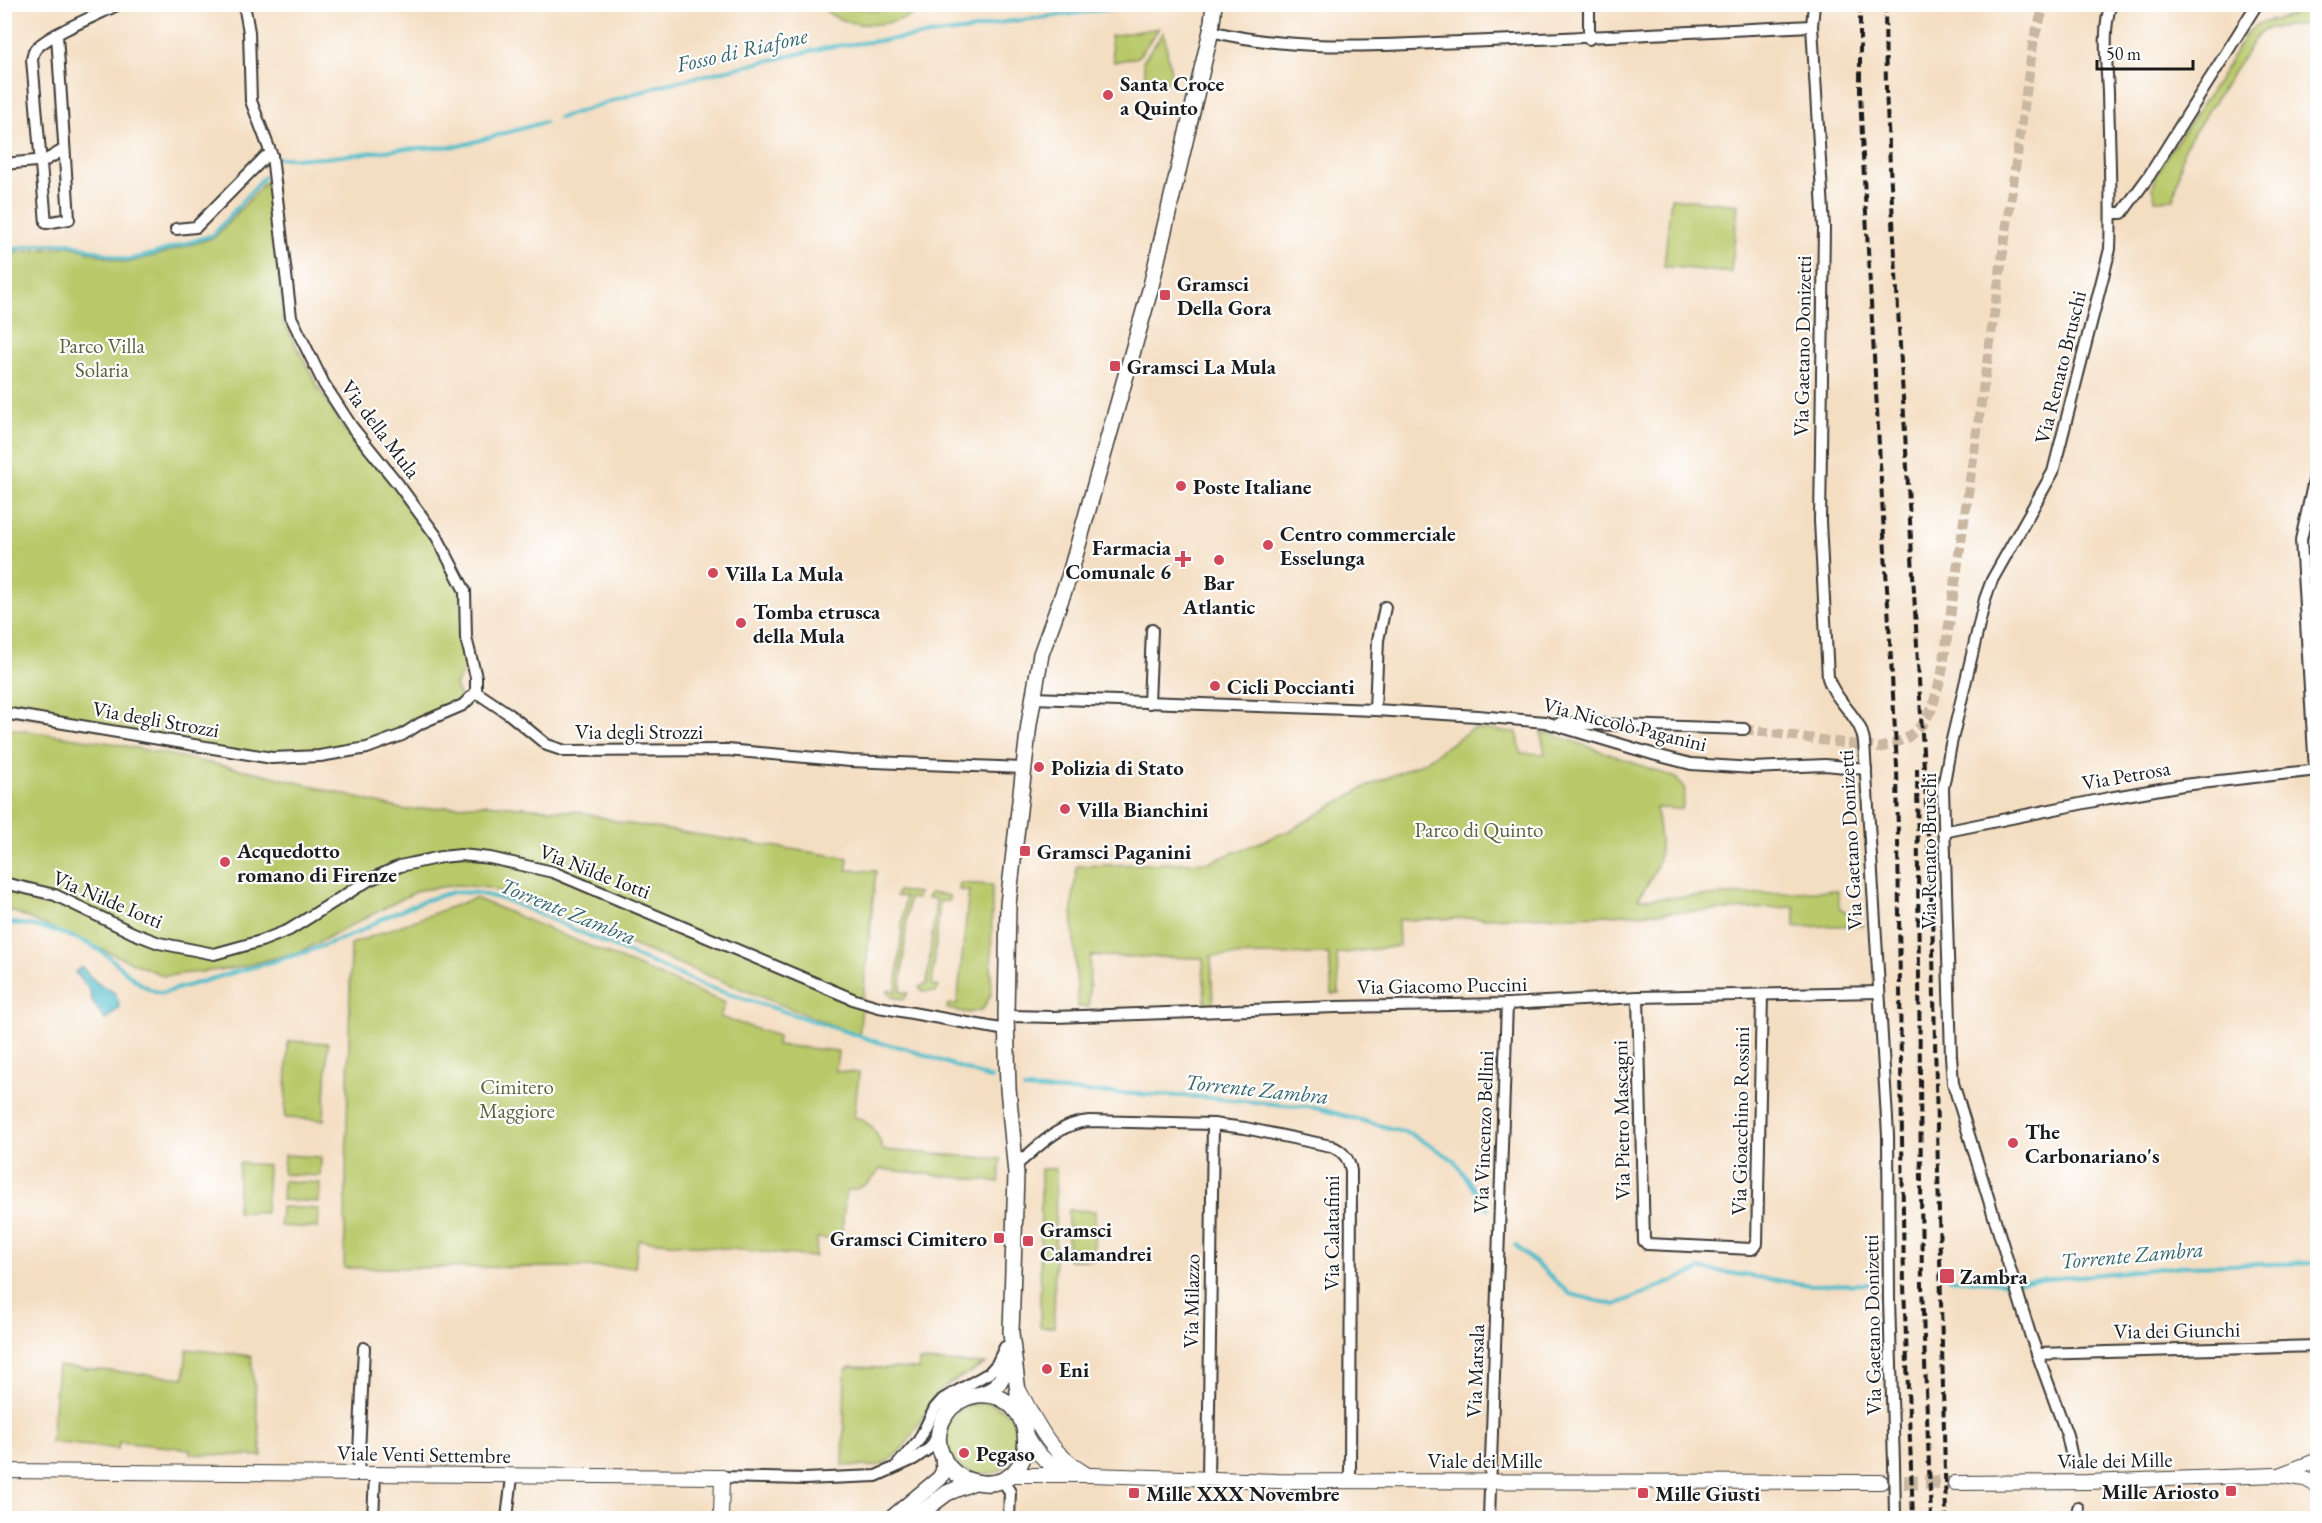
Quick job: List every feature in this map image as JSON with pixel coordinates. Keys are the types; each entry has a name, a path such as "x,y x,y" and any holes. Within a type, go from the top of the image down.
{"main road":[{"path":"1011,1333 1002,1377 991,1390 963,1399 950,1409 941,1424 940,1450 943,1457 953,1472 974,1482 988,1484 1007,1478 1021,1463 1026,1437 1021,1418 1011,1333 1015,1166 1006,1023 1008,904 1033,698 1041,654 1069,577 1150,290 1211,31 1214,4"},
{"path":"977,1395 988,1395 1001,1400 1013,1407 1021,1418"},
{"path":"892,1518 940,1478 944,1470 943,1457"},
{"path":"914,1518 947,1493 974,1482"}],"street":[{"path":"57,35 69,219 46,223 32,59 35,50 57,35 119,4"},
{"name":"Via della Mula","path":"244,4 249,32 251,101 272,156 291,317 324,384 351,427 398,484 437,537 465,591 466,638 476,676 476,692"},
{"path":"1589,4 1589,39"},
{"name":"Via Gaetano Donizetti","path":"1814,4 1812,26 1824,228 1819,467 1821,553 1828,678 1835,693 1862,730 1866,769 1888,1135 1888,1300 1895,1517"},
{"name":"Via Renato Bruschi","path":"2073,1462 2067,1435 2037,1354 1953,1083 1943,788 1985,599 2001,562 2053,472 2108,262 2112,213 2106,45 2111,4"},
{"path":"2112,213 2122,213 2149,176 2257,4"},
{"path":"1211,31 1234,37 1333,45 1589,39 1812,26"},
{"path":"4,164 51,158 63,150"},
{"path":"176,229 196,227 265,157 272,156"},
{"path":"2316,770 2301,540 2318,462"},
{"path":"1374,710 1378,640 1384,607"},
{"path":"1149,703 1152,630"},
{"name":"Via degli Strozzi","path":"4,713 272,758 320,756 367,748 402,735 422,723 463,705 476,692 509,714 547,745 565,751 727,750 850,761 1023,768"},
{"name":"Via Niccolò Paganini","path":"1033,698 1374,710 1545,722 1691,764 1753,768 1825,765 1866,769"},
{"path":"1545,722 1744,729"},
{"name":"Via Petrosa","path":"1943,832 2183,785 2316,770"},
{"name":"Via Nilde Iotti","path":"4,883 55,895 133,933 159,943 214,954 290,930 369,880 400,866 441,856 461,855 490,858 553,872 817,985 879,1007 1006,1023"},
{"name":"Via Giacomo Puccini","path":"1006,1023 1054,1017 1336,1007 1507,1004 1638,997 1879,992"},
{"name":"Via Gioacchino Rossini","path":"1645,1242 1755,1248 1757,1244 1762,995"},
{"name":"Via Pietro Mascagni","path":"1638,997 1643,1239 1645,1242"},
{"name":"Via Vincenzo Bellini","path":"1499,1262 1507,1004"},
{"name":"Via Calatafimi","path":"1015,1166 1054,1133 1080,1122 1213,1124 1331,1146 1343,1152 1350,1163 1350,1481"},
{"name":"Via Milazzo","path":"1208,1479 1213,1124"},
{"name":"Via Marsala","path":"1490,1518 1499,1262"},
{"path":"892,1469 919,1440 935,1408 943,1399 981,1378 997,1364 1011,1333"},
{"name":"Via dei Giunchi","path":"2037,1354 2318,1346"},
{"path":"358,1474 364,1348"},
{"path":"1017,1386 1052,1448 1067,1463 1088,1475"},
{"name":"Viale Venti Settembre","path":"4,1471 804,1479 876,1476 914,1459 930,1448 939,1433"},
{"path":"1026,1437 1052,1465 1064,1471 1088,1475"},
{"name":"Viale dei Mille","path":"2276,1475 2318,1460"},
{"path":"373,1518 375,1475"},
{"path":"1009,1518 1010,1492 1007,1478 1088,1475"},
{"name":"Viale dei Mille","path":"1088,1475 1350,1481 1881,1482"},
{"name":"Viale dei Mille","path":"1955,1483 2087,1482 2276,1475 2305,1479 2318,1486"},
{"path":"507,1518 512,1477"},
{"path":"721,1518 722,1477"}],"green space":[{"path":"817,5 844,5 874,11 904,5 928,5 918,12 895,21 870,24 845,21"},
{"path":"2308,5 2317,5 2317,23 2268,28 2258,34 2184,148 2174,199 2155,200 2153,187 2155,178 2247,32 2260,23 2289,17"},
{"path":"1159,28 1138,57 1114,62 1110,36"},
{"path":"1164,32 1172,81 1147,85 1143,61"},
{"name":"Parco Villa Solaria","path":"270,177 274,187 276,259 284,322 319,389 345,431 394,484 435,540 461,595 469,663 455,685 463,705 367,748 272,758 5,713 4,254 70,246 126,263 158,255 215,237"},
{"path":"1671,198 1738,205 1731,273 1664,266"},
{"path":"5,728 111,743 264,774 405,810 486,804 582,812 623,823 848,858 847,870 876,871 859,1036 490,888 458,885 419,890 302,951 236,968 164,976 5,908"},
{"name":"Parco di Quinto","path":"1472,729 1517,732 1521,753 1545,754 1541,733 1550,733 1676,778 1685,790 1682,809 1656,808 1660,837 1659,856 1653,874 1638,899 1838,890 1839,907 1864,925 1795,927 1795,907 1609,915 1398,920 1399,946 1337,954 1339,994 1332,994 1329,954 1211,956 1213,1004 1205,1004 1203,958 1090,956 1089,1007 1078,1007 1072,907 1077,866 1210,862 1291,830 1361,789 1424,762"},
{"path":"960,883 992,885 991,994 983,1009 969,1013 947,1009 948,1004 957,1005 969,891 959,890"},
{"path":"898,891 918,893 917,899 909,898 901,984 901,992 908,993 904,999 892,997 888,993 888,990 896,991 905,897 896,896"},
{"path":"930,893 949,896 949,901 940,901 932,985 939,987 936,992 923,991 919,987 927,984 936,899 927,898"},
{"name":"Cimitero Maggiore","path":"475,898 725,1003 720,1017 778,1036 777,1045 838,1051 836,1071 859,1073 854,1117 865,1121 873,1129 883,1150 1001,1159 999,1182 880,1169 866,1184 846,1191 841,1240 817,1238 815,1257 638,1240 635,1267 344,1268 351,944"},
{"path":"288,1041 328,1043 324,1120 285,1118"},
{"path":"284,1155 321,1157 320,1176 283,1174"},
{"path":"239,1163 268,1165 266,1213 237,1212"},
{"path":"1041,1169 1056,1169 1054,1327 1040,1327"},
{"path":"283,1181 320,1183 319,1202 282,1200"},
{"path":"281,1207 319,1209 318,1228 280,1226"},
{"path":"1068,1210 1095,1211 1094,1260 1068,1260"},
{"path":"187,1349 251,1356 262,1456 190,1454 190,1449 119,1442 118,1449 51,1442 58,1366 184,1378"},
{"path":"919,1361 985,1364 945,1387 928,1408 907,1442 888,1460 876,1466 843,1466 845,1371 850,1367 919,1369"},
{"path":"982,1403 1002,1409 1012,1419 1018,1439 1012,1459 1002,1469 982,1475 962,1469 952,1459 946,1439 952,1419 962,1409"}],"water":[{"path":"82,967 94,981 116,995 119,1008 105,1020 92,1001 89,989 75,972"}],"waterway":[{"name":"Fosso di Riafone","path":"559,118 662,85 828,47 970,30 1005,22 1152,4"},
{"name":"Fosso di Riafone","path":"276,158 324,158 401,149 459,146 545,122"},
{"name":"Fosso di Riafone","path":"4,251 37,245 69,243 127,260 153,254 213,235 264,177"},
{"name":"Torrente Zambra","path":"4,923 45,928 74,937 109,957 139,983 162,993 306,952 357,933 383,918 426,900 453,892 477,893 506,900 705,986 881,1043 905,1048 992,1079"},
{"name":"Torrente Zambra","path":"1024,1089 1201,1097 1316,1108 1411,1134 1454,1160 1488,1209"},
{"name":"Torrente Zambra","path":"1515,1245 1570,1294 1615,1305 1702,1269 1810,1285 1875,1284"},
{"name":"Torrente Zambra","path":"1950,1279 2006,1283 2184,1266 2318,1263"}],"tunnel":[{"path":"1744,729 1879,748 1907,738 1923,724 1932,709 1942,673 2034,38 2045,4"},
{"path":"1883,1482 1955,1483"}],"railway":[{"path":"1860,4 1860,92 1864,178 1897,766 1904,1285 1913,1518"},
{"path":"1885,4 1886,90 1932,910 1946,1518"},
{"path":"1917,768 1922,1286 1931,1518"}],"place":[{"name":"Santa Croce a Quinto","path":"1108,95"},
{"name":"Gramsci Della Gora","path":"1165,295"},
{"name":"Gramsci La Mula","path":"1115,366"},
{"name":"Poste Italiane","path":"1181,486"},
{"name":"Centro commerciale Esselunga","path":"1268,545"},
{"name":"Farmacia Comunale 6","path":"1183,559"},
{"name":"Bar Atlantic","path":"1219,560"},
{"name":"Villa La Mula","path":"713,573"},
{"name":"Tomba etrusca della Mula","path":"741,623"},
{"name":"Cicli Poccianti","path":"1215,686"},
{"name":"Polizia di Stato","path":"1039,767"},
{"name":"Villa Bianchini","path":"1065,809"},
{"name":"Gramsci Paganini","path":"1025,851"},
{"name":"Acquedotto romano di Firenze","path":"225,862"},
{"name":"The Carbonariano's","path":"2013,1143"},
{"name":"Gramsci Cimitero","path":"999,1238"},
{"name":"Gramsci Calamandrei","path":"1028,1241"},
{"name":"Zambra","path":"1947,1276"},
{"name":"Eni","path":"1047,1369"},
{"name":"Pegaso","path":"964,1453"},
{"name":"Mille Ariosto","path":"2231,1491"},
{"name":"Mille XXX Novembre","path":"1134,1493"},
{"name":"Mille Giusti","path":"1643,1493"}]}
